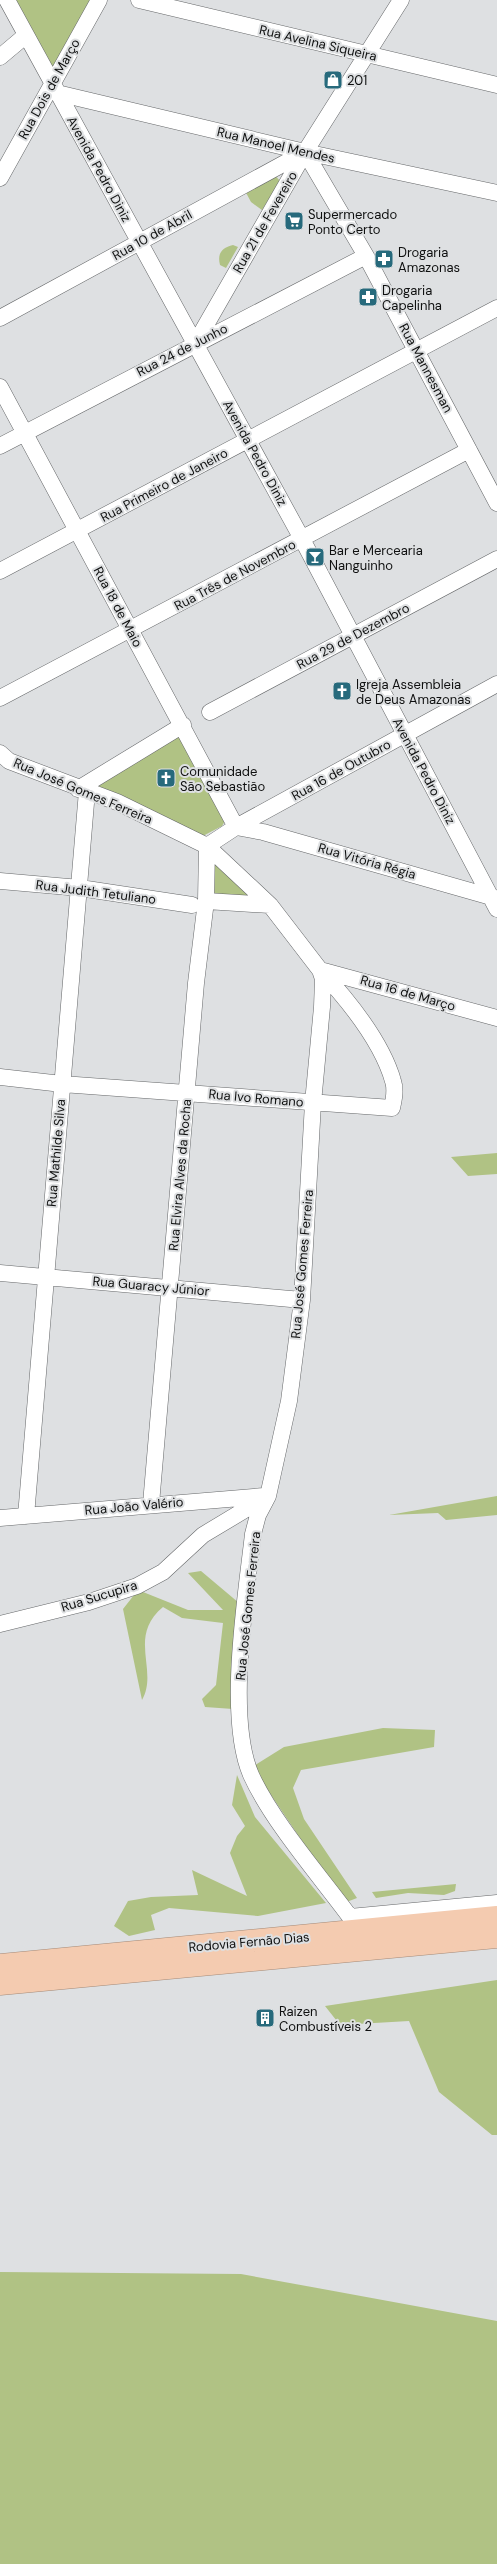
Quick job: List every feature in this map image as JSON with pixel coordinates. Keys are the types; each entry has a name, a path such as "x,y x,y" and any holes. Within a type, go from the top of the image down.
{"highway":[{"path":"291,1938 350,1916"},
{"name":"Rodovia Fernão Dias","path":"0,1965 77,1956 291,1938 497,1917"},
{"name":"Rodovia Fernão Dias","path":"0,1984 497,1937"},
{"path":"0,1999 180,1979 259,1973 327,1963 387,1947"},
{"path":"0,1959 77,1956"}],"street":[{"name":"Avenida Pedro Diniz","path":"7,0 25,36 302,540 352,636 495,898"},
{"name":"Rua Dois de Março","path":"0,178 54,88 98,0"},
{"name":"Rua Avelina Siqueira","path":"139,0 497,85"},
{"name":"Rua 21 de Fevereiro","path":"195,344 304,152 401,0"},
{"path":"0,57 25,36"},
{"name":"Rua Manoel Mendes","path":"54,88 304,152 497,193"},
{"name":"Rua 10 de Abril","path":"0,318 304,152"},
{"name":"Rua Mannesman","path":"304,152 366,256 418,351 497,503"},
{"name":"Rua 24 de Junho","path":"0,446 366,256"},
{"name":"Rua Primeiro de Janeiro","path":"0,571 497,308"},
{"name":"Rua 18 de Maio","path":"0,387 26,432 236,827"},
{"name":"Rua Três de Novembro","path":"0,698 302,540 469,450"},
{"name":"Rua 29 de Dezembro","path":"210,712 497,559"},
{"name":"Rua 16 de Outubro","path":"207,846 236,827 497,684"},
{"path":"82,790 183,726"},
{"name":"Rua José Gomes Ferreira","path":"0,753 9,761 82,790 117,802 207,846 270,905 320,970 323,988 313,1103 302,1300 288,1401 268,1496 258,1515 253,1534 240,1679 241,1736 251,1775 271,1810 350,1916"},
{"name":"Rua Mathilde Silva","path":"26,1516 80,888 82,790"},
{"name":"Rua Vitória Régia","path":"236,827 264,832 495,898"},
{"name":"Rua Elvira Alves da Rocha","path":"151,1504 171,1287 198,959 199,903 207,846"},
{"name":"Rua Judith Tetuliano","path":"0,881 80,888 199,903 270,905"},
{"name":"Rua Ivo Romano","path":"0,1077 62,1084 392,1108 395,1095 393,1081 377,1046 341,993 320,970"},
{"name":"Rua 16 de Março","path":"320,970 497,1018"},
{"name":"Rua Guaracy Júnior","path":"0,1273 171,1287 302,1300"},
{"name":"Rua João Valério","path":"0,1518 151,1504 268,1496"},
{"name":"Rua Sucupira","path":"0,1624 89,1602 137,1586 163,1572 203,1535 268,1496"},
{"path":"350,1916 497,1903"}],"green space":[{"path":"10,0 94,0 51,76"},
{"path":"273,173 280,181 262,210 251,202 244,189"},
{"path":"233,245 238,247 226,268 220,265 219,257 223,249"},
{"path":"180,735 225,821 222,826 199,838 89,784"},
{"path":"210,857 255,897 210,899"},
{"path":"497,1153 497,1174 468,1176 451,1157"},
{"path":"497,1496 497,1515 446,1520 438,1513 389,1515"},
{"path":"201,1571 239,1603 233,1709 205,1707 202,1699 216,1685 223,1623 182,1618 163,1607 152,1618 147,1630 145,1654 147,1677 146,1689 142,1700 123,1609 138,1590 188,1610 223,1610 188,1573"},
{"path":"383,1728 435,1730 434,1747 301,1770 293,1788 304,1819 357,1898 344,1903 252,1767 284,1747"},
{"path":"237,1775 255,1817 326,1903 258,1916 169,1908 151,1915 155,1930 129,1936 114,1926 128,1901 151,1897 198,1895 192,1870 247,1896 230,1853 237,1836 245,1826 232,1805"},
{"path":"456,1884 455,1891 444,1895 408,1893 376,1898 372,1892"},
{"path":"497,1980 497,2135 492,2135 439,2092 409,2021 340,2025 325,2006"},
{"path":"0,2272 241,2274 497,2321 497,2564 0,2564"}],"place":[{"name":"201","path":"333,80"},
{"name":"Supermercado Ponto Certo","path":"294,221"},
{"name":"Drogaria Amazonas","path":"384,259"},
{"name":"Drogaria Capelinha","path":"368,297"},
{"name":"Bar e Mercearia Nanguinho","path":"315,557"},
{"name":"Igreja Assembleia de Deus Amazonas","path":"342,691"},
{"name":"Comunidade São Sebastião","path":"166,778"},
{"name":"Raizen Combustíveis 2","path":"265,2018"}]}
